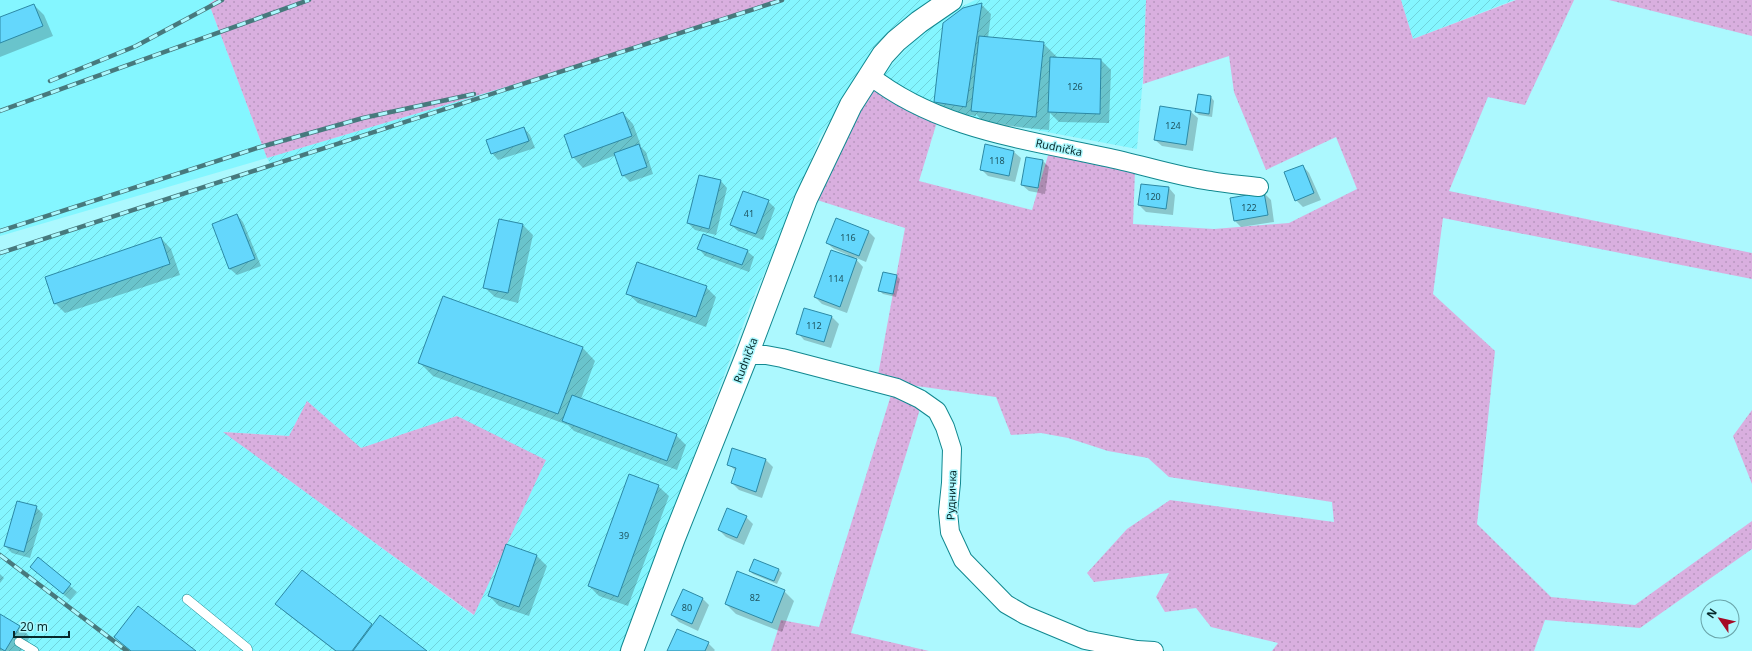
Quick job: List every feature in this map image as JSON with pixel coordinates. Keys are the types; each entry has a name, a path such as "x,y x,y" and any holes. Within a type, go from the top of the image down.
{"street":[{"name":"Rudnička","path":"632,651 674,538 747,355 806,199 851,105 884,55 896,41 919,22 951,0"},
{"name":"Rudnička","path":"870,75 889,90 918,107 987,131 1211,181 1259,187"},
{"name":"Рудничка","path":"747,355 766,355 782,358 897,388 920,399 937,411 945,427 952,449 948,512 950,532 964,560 1006,604 1025,615 1085,640 1137,650 1154,651"}],"lane":[{"path":"187,599 247,648 248,651"},
{"path":"19,642 34,651"}],"shaded area":[{"path":"0,0 215,0 209,4 267,158 0,236"},
{"path":"215,0 781,0 610,56 267,158 209,4"},
{"path":"781,0 934,0 902,21 871,58 820,137 793,207 753,299 620,651 0,651 0,254 272,167 267,158 610,56","holes":["307,402 361,448 457,416 473,615 224,432 289,436"]},
{"path":"975,0 1146,0 1143,77 1137,149 940,112 881,76 917,37 959,8"},
{"path":"1146,0 1401,0 1413,39 1516,0 1574,0 1525,105 1488,97 1449,191 1752,253 1752,279 1443,218 1433,294 1495,351 1477,524 1551,597 1635,605 1752,521 1752,549 1640,628 1545,620 1534,651 1272,651 1278,643 1211,627 1196,608 1165,612 1156,597 1169,573 1094,582 1087,573 1127,529 1170,500 1334,522 1332,502 1169,477 1148,458 1108,451 1068,438 1041,433 1011,435 996,397 895,383 878,375 905,228 817,200 852,121 881,76 940,112 919,181 1032,210 1049,152 1135,171 1133,224 1214,229 1289,223 1357,189 1336,137 1266,170 1234,92 1229,56 1143,84"},
{"path":"1401,0 1514,0 1413,39"},
{"path":"1609,0 1752,0 1752,36"},
{"path":"891,395 911,402 920,409 851,633 929,651 771,651 781,620 819,627"},
{"path":"307,401 361,448 457,416 546,460 474,615 223,432 289,436"},
{"path":"1752,410 1752,484 1733,436"}],"building":[{"path":"982,3 966,107 934,102 943,23 963,8"},
{"path":"34,4 43,26 0,43 0,17"},
{"path":"979,36 1044,42 1036,117 971,111"},
{"path":"1050,57 1101,59 1100,114 1048,112"},
{"path":"1198,94 1211,96 1209,114 1195,112"},
{"path":"1160,106 1191,111 1186,145 1154,140"},
{"path":"623,112 632,136 572,158 564,135"},
{"path":"524,127 529,141 491,154 486,140"},
{"path":"639,144 647,167 622,176 614,153"},
{"path":"985,144 1014,151 1009,176 980,170"},
{"path":"1026,157 1043,160 1038,188 1021,185"},
{"path":"1303,165 1314,193 1295,201 1284,172"},
{"path":"699,175 721,180 709,229 687,223"},
{"path":"1141,184 1169,187 1166,209 1138,205"},
{"path":"743,191 769,200 756,234 730,225"},
{"path":"1264,192 1268,215 1234,221 1230,198"},
{"path":"237,214 255,259 229,269 212,224"},
{"path":"836,218 869,231 859,256 826,243"},
{"path":"499,219 523,224 508,293 483,288"},
{"path":"703,234 748,250 742,265 697,249"},
{"path":"161,237 170,264 54,304 45,277"},
{"path":"831,250 857,259 840,307 814,297"},
{"path":"637,262 707,286 696,317 626,294"},
{"path":"883,272 897,275 893,294 878,291"},
{"path":"443,296 583,347 558,414 418,363"},
{"path":"804,308 832,316 824,342 796,334"},
{"path":"572,395 677,434 667,461 562,421"},
{"path":"732,448 766,459 756,492 731,483 736,468 727,465"},
{"path":"629,474 659,485 618,597 588,586"},
{"path":"17,501 37,506 24,552 4,546"},
{"path":"727,508 747,516 737,538 718,530"},
{"path":"506,544 537,555 519,607 488,596"},
{"path":"38,557 71,584 63,594 30,567"},
{"path":"754,559 779,569 774,581 749,571"},
{"path":"302,570 372,624 352,651 336,651 275,604"},
{"path":"737,571 785,590 772,623 725,604"},
{"path":"683,589 703,598 692,624 671,615"},
{"path":"138,606 196,651 131,651 114,637"},
{"path":"0,614 20,626 5,651 0,648"},
{"path":"380,615 427,651 353,651"},
{"path":"677,629 709,642 705,651 667,651"}],"railway":[{"path":"50,81 136,46 222,0"},
{"path":"0,111 309,0"},
{"path":"0,253 782,0"},
{"path":"0,231 257,148 363,118 474,94"},
{"path":"0,555 127,651"}]}
